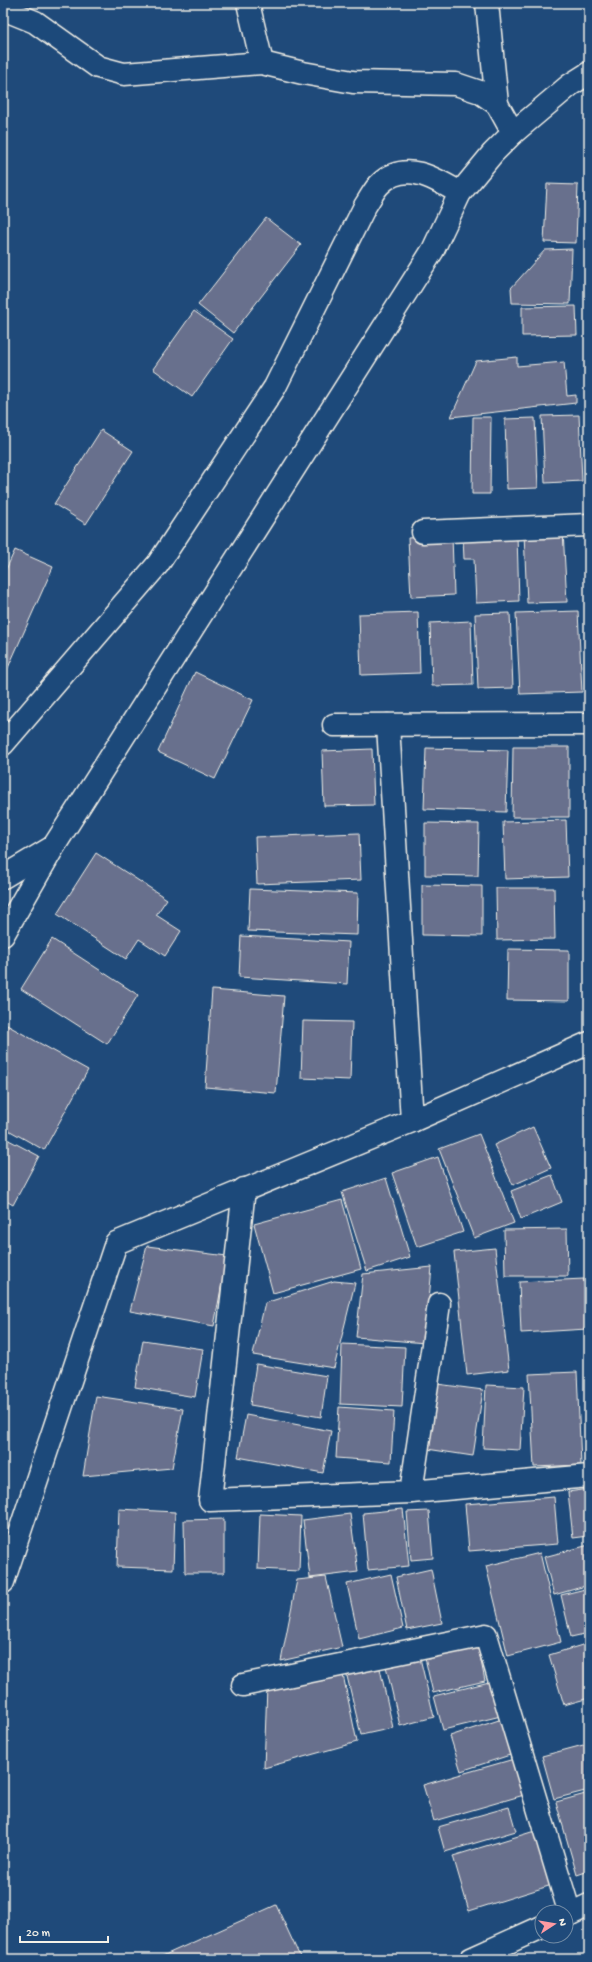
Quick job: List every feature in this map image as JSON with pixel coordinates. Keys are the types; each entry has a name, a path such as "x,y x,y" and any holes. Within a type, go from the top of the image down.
{"street":[{"path":"248,3 262,63"},
{"path":"487,3 497,104 513,133"},
{"path":"3,9 35,22 98,67 124,74 262,63 303,73 353,82 456,84 480,92 497,104"},
{"path":"3,935 54,846 433,250 460,193 493,153 513,133 570,85 589,73"},
{"path":"3,744 158,564 275,387 365,206 380,184 392,176 404,172 417,172 436,179 460,193"},
{"path":"424,532 589,525"},
{"path":"334,725 589,724"},
{"path":"388,725 412,1121"},
{"path":"3,877 54,846"},
{"path":"3,1582 116,1243 412,1121 589,1043"},
{"path":"244,1189 210,1500 411,1492 589,1476"},
{"path":"411,1492 439,1304"},
{"path":"243,1684 486,1635 575,1912"},
{"path":"471,1959 534,1931"}],"building":[{"path":"547,184 578,185 576,243 544,242"},
{"path":"266,218 301,245 233,333 198,305"},
{"path":"572,249 570,304 512,303 511,288 545,250"},
{"path":"576,306 577,335 522,336 522,307"},
{"path":"194,311 233,339 192,397 153,369"},
{"path":"517,357 517,366 564,362 567,396 576,395 576,403 451,417 476,361"},
{"path":"579,415 582,481 545,483 542,416"},
{"path":"473,417 491,417 490,494 472,494"},
{"path":"535,418 538,488 507,489 505,419"},
{"path":"101,430 133,451 86,524 54,504"},
{"path":"563,531 567,602 527,603 524,533"},
{"path":"452,536 454,595 411,597 408,538"},
{"path":"517,536 519,601 476,603 474,559 464,559 463,538"},
{"path":"15,550 53,567 3,679 3,576"},
{"path":"578,611 582,692 520,694 516,613"},
{"path":"418,612 420,673 361,675 359,614"},
{"path":"510,613 513,688 478,689 475,614"},
{"path":"471,621 473,685 432,686 430,623"},
{"path":"195,672 253,700 215,779 158,752"},
{"path":"513,747 569,747 569,817 512,817"},
{"path":"426,748 508,750 506,812 424,809"},
{"path":"372,749 374,805 324,806 322,751"},
{"path":"566,820 568,877 505,879 503,822"},
{"path":"425,823 479,824 478,876 425,875"},
{"path":"359,833 361,880 257,884 255,837"},
{"path":"96,853 167,899 156,915 181,931 165,956 139,939 126,959 57,914"},
{"path":"422,885 482,886 482,936 422,935"},
{"path":"496,888 554,888 555,939 497,940"},
{"path":"250,889 358,893 357,935 248,931"},
{"path":"241,936 349,942 347,984 239,977"},
{"path":"52,939 138,995 107,1044 21,989"},
{"path":"508,949 569,950 569,1001 507,1000"},
{"path":"212,990 284,996 276,1093 205,1087"},
{"path":"303,1021 352,1022 350,1080 301,1078"},
{"path":"5,1024 88,1070 44,1150 3,1127 3,1028"},
{"path":"533,1127 551,1168 513,1185 494,1145"},
{"path":"479,1134 514,1223 474,1238 439,1149"},
{"path":"3,1137 39,1156 13,1205 3,1199"},
{"path":"438,1157 463,1232 417,1247 392,1173"},
{"path":"552,1175 562,1202 521,1219 511,1191"},
{"path":"386,1178 410,1257 367,1271 342,1192"},
{"path":"342,1200 361,1269 273,1293 254,1224"},
{"path":"567,1229 568,1276 505,1276 504,1230"},
{"path":"147,1246 227,1256 214,1326 130,1311"},
{"path":"495,1248 509,1370 467,1375 454,1252"},
{"path":"432,1267 425,1343 356,1337 363,1274"},
{"path":"584,1279 587,1329 521,1333 519,1282"},
{"path":"334,1281 355,1283 334,1368 253,1355 265,1303"},
{"path":"143,1340 203,1349 195,1397 135,1387"},
{"path":"342,1344 405,1347 402,1407 340,1404"},
{"path":"256,1364 327,1376 321,1417 250,1405"},
{"path":"577,1372 581,1465 534,1467 529,1374"},
{"path":"437,1384 483,1390 473,1456 427,1449"},
{"path":"486,1385 524,1387 520,1450 483,1448"},
{"path":"96,1396 183,1409 172,1468 83,1476"},
{"path":"339,1407 394,1411 391,1462 336,1458"},
{"path":"246,1415 331,1431 323,1473 238,1457"},
{"path":"589,1489 589,1536 573,1538 568,1492"},
{"path":"554,1497 558,1544 469,1551 465,1504"},
{"path":"119,1509 175,1512 173,1569 117,1567"},
{"path":"403,1509 409,1566 368,1570 363,1513"},
{"path":"429,1511 433,1558 411,1560 407,1512"},
{"path":"260,1514 301,1516 299,1571 258,1569"},
{"path":"350,1514 358,1572 310,1578 303,1520"},
{"path":"224,1519 224,1573 185,1573 184,1520"},
{"path":"589,1545 589,1585 554,1595 544,1557"},
{"path":"540,1553 561,1642 508,1656 486,1566"},
{"path":"431,1569 442,1623 407,1630 396,1577"},
{"path":"391,1574 403,1628 359,1639 347,1584"},
{"path":"326,1577 342,1647 281,1661 297,1580"},
{"path":"589,1588 589,1633 571,1637 561,1595"},
{"path":"589,1643 589,1698 564,1705 549,1655"},
{"path":"478,1646 485,1681 433,1693 425,1658"},
{"path":"420,1658 434,1717 400,1726 386,1666"},
{"path":"379,1664 393,1728 361,1735 346,1672"},
{"path":"342,1670 357,1742 264,1768 267,1686"},
{"path":"497,1680 505,1715 443,1730 434,1696"},
{"path":"505,1718 516,1753 461,1771 450,1736"},
{"path":"587,1744 589,1753 589,1790 554,1799 542,1756"},
{"path":"514,1759 524,1795 434,1821 423,1785"},
{"path":"589,1793 589,1871 577,1875 556,1802"},
{"path":"509,1807 516,1831 445,1852 438,1827"},
{"path":"538,1830 555,1884 469,1911 453,1856"},
{"path":"276,1905 301,1959 156,1959"}]}
